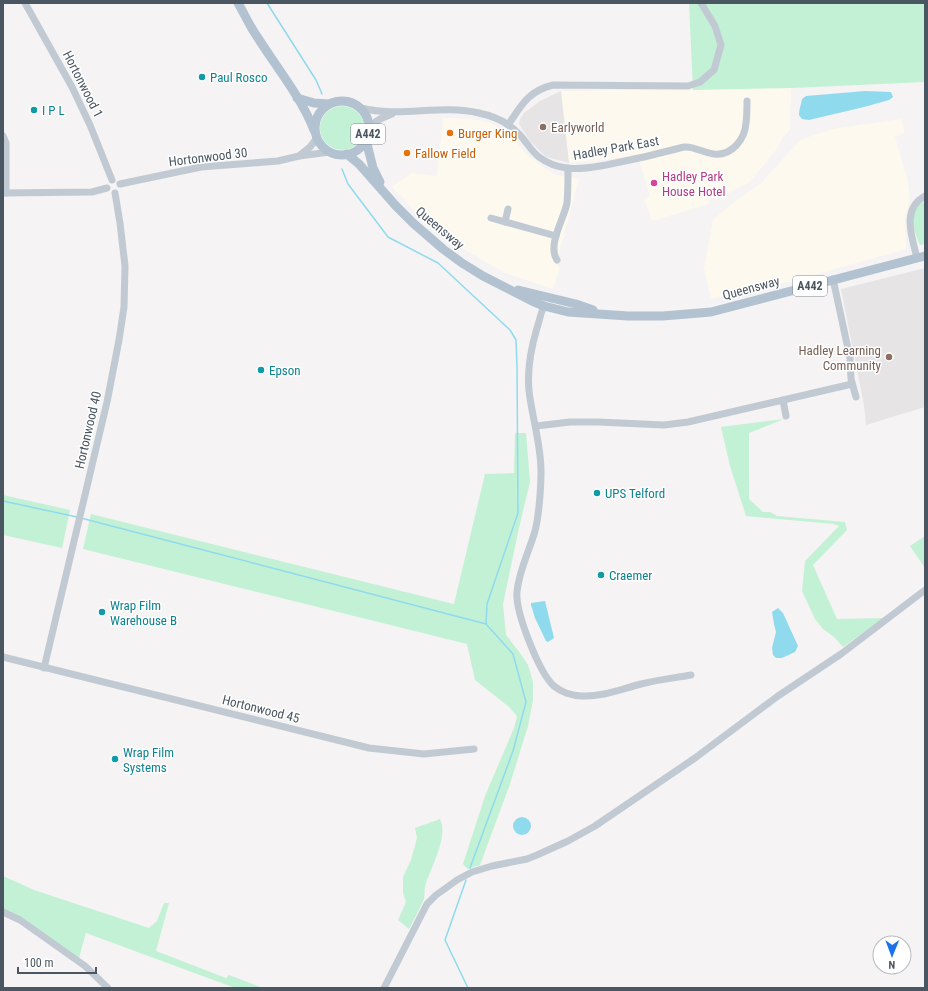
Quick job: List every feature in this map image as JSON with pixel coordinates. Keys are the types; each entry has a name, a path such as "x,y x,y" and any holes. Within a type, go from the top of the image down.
{"main road":[{"path":"238,3 256,36 310,120 320,144 330,152"},
{"name":"A442","path":"297,98 314,103 329,104 348,101 361,108 365,113 369,126 366,140 362,147 355,152 347,154 338,155 330,152"},
{"path":"316,136 316,122 320,112 329,104"},
{"name":"Queensway","path":"366,140 373,168 385,193"},
{"name":"Queensway","path":"347,154 359,164 413,223 443,249 483,276 506,287 546,301 576,304 603,314 663,316 711,312 921,257"}],"street":[{"name":"Hortonwood 1","path":"25,3 72,87 90,125 112,180"},
{"path":"508,125 527,98 535,92 553,85 688,86 700,82 714,70 721,45 715,26 701,3"},
{"name":"Hadley Park East","path":"361,108 375,112 396,113 439,109 470,111 493,117 508,125 518,133 539,157 548,163 568,168 590,167 621,162 688,146 713,154 726,153 734,147 743,136 746,122 747,101"},
{"name":"Hadley Park East","path":"369,126 380,119 396,113"},
{"path":"3,136 6,143 5,193 92,192 107,188"},
{"name":"Hortonwood 30","path":"299,156 310,147 316,136"},
{"name":"Hortonwood 30","path":"120,184 201,167 278,161 299,156 330,152"},
{"path":"557,260 553,252 556,236 566,203 568,168"},
{"path":"112,180 116,180 120,184 120,189 115,193 109,191 107,188 108,184 112,180"},
{"name":"Hortonwood 40","path":"44,668 82,510 120,340 124,307 125,266 115,193"},
{"path":"921,257 910,219 912,208 920,198 925,196"},
{"path":"505,222 508,209"},
{"path":"491,218 556,236"},
{"path":"833,279 850,358 852,384 856,397"},
{"path":"546,301 544,314 539,323 533,342 529,369 529,391 536,426 541,470 535,530 520,573 517,593 520,616 546,677 561,691 580,696 608,694 642,684 691,675"},
{"path":"536,426 570,422 598,422 664,426 688,422 852,384"},
{"path":"783,400 786,416"},
{"path":"384,988 422,913 432,899 446,888 472,872 537,855 568,841 595,826 695,758 778,696 841,654 925,590"},
{"name":"Hortonwood 45","path":"3,658 369,748 424,754 474,749"},
{"path":"3,912 20,920 85,966 108,988"}],"shaded area":[{"path":"791,88 790,130 784,136 776,150 750,182 717,199 709,197 709,204 652,221 644,199 650,196 637,154 628,157 569,163 561,91"},
{"name":"Earlyworld","path":"561,91 569,163 546,157 530,141 519,124 524,113 540,101"},
{"path":"443,118 472,119 491,123 512,136 526,154 546,169 556,175 579,179 556,264 560,267 553,289 505,273 467,251 444,236 423,219 392,187 411,173 437,176"},
{"path":"901,119 905,132 895,137 908,181 910,201 905,218 906,249 793,281 711,299 704,268 713,220 730,205 762,182 800,140 832,129"},
{"name":"Hadley Learning Community","path":"925,268 925,407 866,425 864,405 841,289"}],"green space":[{"path":"689,3 925,3 925,82 791,88 693,90"},
{"path":"338,106 346,106 351,107 358,112 363,119 363,137 358,144 351,149 338,150 330,147 323,140 320,132 320,124 323,116 330,109"},
{"path":"925,201 925,244 920,245 915,233 913,220 916,209"},
{"path":"784,419 749,433 749,499 763,512 770,512 777,516 845,522 847,530 813,565 837,619 884,618 843,647 834,637 823,629 815,619 802,591 805,561 839,526 833,524 746,516 730,466 721,427"},
{"path":"515,433 526,433 530,482 503,604 506,635 528,665 533,682 533,700 528,726 510,784 480,865 468,869 463,864 485,796 514,728 517,716 509,707 475,680 467,644 83,549 91,514 454,604 485,474 514,473"},
{"path":"3,495 70,510 62,548 3,535"},
{"path":"925,536 925,568 910,546"},
{"path":"440,819 442,826 441,843 427,879 424,899 409,929 398,920 406,902 403,893 403,877 411,860 417,838 415,828"},
{"path":"3,876 34,890 149,928 157,921 164,903 169,903 156,951 226,978 229,975 263,988 235,988 86,933 79,958 3,909"}],"water":[{"path":"865,91 891,92 893,97 889,100 864,107 809,120 802,119 799,115 802,99 806,96"},
{"path":"545,601 554,638 548,642 546,641 535,618 531,605 531,603"},
{"path":"778,608 783,613 798,646 795,652 782,658 776,658 773,655 772,648 776,632 772,612"},
{"path":"518,817 526,817 531,822 529,833 526,835 518,835 513,830 513,822"}],"waterway":[{"path":"267,3 316,80 322,94"},
{"path":"342,169 348,184 388,237 438,263 510,330 516,340 518,513 487,604 486,624"},
{"path":"3,501 77,517"},
{"path":"81,518 486,624 513,654 526,702 513,751 470,868"},
{"path":"466,880 445,940 468,988"}],"place":[{"name":"Paul Rosco","path":"202,77"},
{"name":"I P L","path":"34,110"},
{"name":"Earlyworld","path":"543,127"},
{"name":"Burger King","path":"450,133"},
{"name":"Fallow Field","path":"407,153"},
{"name":"Hadley Park House Hotel","path":"654,183"},
{"name":"Hadley Learning Community","path":"889,357"},
{"name":"Epson","path":"261,370"},
{"name":"UPS Telford","path":"597,493"},
{"name":"Craemer","path":"601,575"},
{"name":"Wrap Film Warehouse B","path":"102,612"},
{"name":"Wrap Film Systems","path":"115,759"}]}
